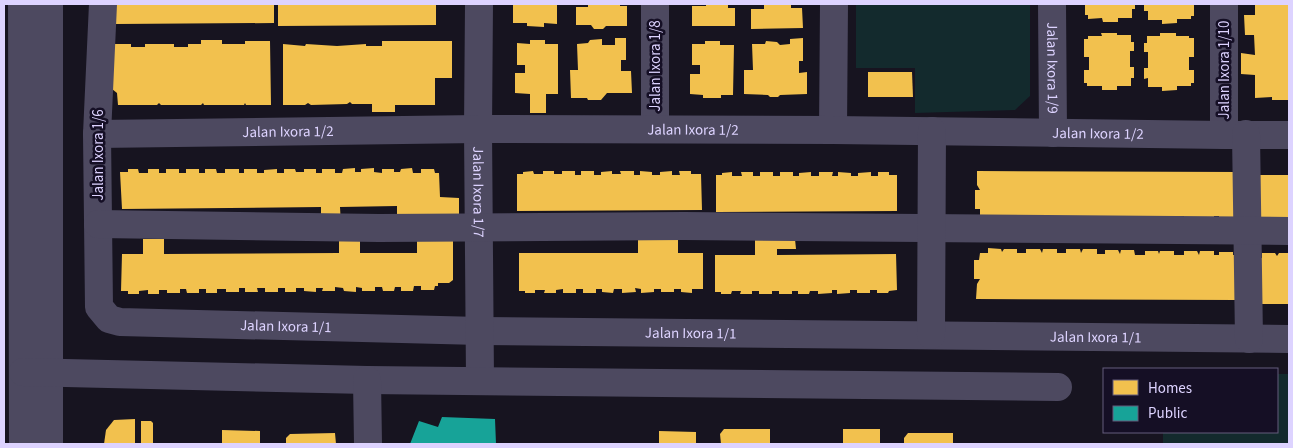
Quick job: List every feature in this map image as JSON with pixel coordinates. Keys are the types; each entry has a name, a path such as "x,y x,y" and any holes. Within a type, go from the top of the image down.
{"street":[{"path":"22,4 36,372 49,444"},
{"path":"23,444 36,372 49,4"},
{"name":"Jalan Ixora 1/6","path":"99,306 97,134 103,4"},
{"name":"Jalan Ixora 1/7","path":"479,4 480,380"},
{"name":"Jalan Ixora 1/8","path":"655,4 655,129"},
{"path":"833,130 834,4"},
{"name":"Jalan Ixora 1/9","path":"1052,4 1053,132"},
{"name":"Jalan Ixora 1/10","path":"1224,4 1235,135 1248,230 1249,339"},
{"name":"Jalan Ixora 1/2","path":"97,134 478,129 655,129 1289,135"},
{"path":"931,335 932,131"},
{"path":"98,224 479,228 684,226 932,227 1289,231"},
{"name":"Jalan Ixora 1/1","path":"99,306 109,319 120,322 480,331 1289,339"},
{"path":"36,372 367,380 1058,388"},
{"path":"367,380 368,444"}],"green space":[{"path":"856,4 1030,4 1030,96 1015,110 915,113 915,68 856,68"},
{"path":"1278,374 1289,374 1289,444 1163,444 1163,433 1278,433"}],"building: Homes":[{"path":"116,4 274,4 274,23 116,24"},
{"path":"278,4 436,4 436,25 278,26"},
{"path":"513,4 557,4 557,24 544,23 544,27 527,26 527,23 513,23"},
{"path":"588,4 620,4 620,6 627,6 627,26 606,26 603,29 594,29 591,25 576,25 576,7 588,7"},
{"path":"706,4 728,4 728,8 735,8 735,26 692,26 692,6 706,6"},
{"path":"764,4 791,4 791,8 802,8 803,28 751,29 751,9 764,9"},
{"path":"1085,4 1135,4 1135,9 1132,9 1132,18 1118,18 1118,22 1103,22 1102,18 1088,19 1088,15 1085,15"},
{"path":"1144,4 1194,4 1194,16 1191,16 1191,19 1177,19 1177,23 1162,24 1162,20 1148,20 1148,11 1144,11"},
{"path":"1255,4 1289,4 1289,100 1272,100 1272,97 1255,98 1255,75 1241,74 1241,53 1255,55 1254,35 1245,35 1244,15 1255,15"},
{"path":"1101,33 1131,35 1131,42 1134,42 1134,51 1130,51 1130,67 1134,67 1134,78 1131,78 1131,86 1117,86 1117,90 1102,90 1102,86 1087,86 1087,83 1084,83 1084,70 1089,70 1089,57 1084,57 1084,39 1088,39 1088,36 1102,36"},
{"path":"1160,33 1176,33 1176,36 1194,38 1194,57 1189,57 1189,70 1194,70 1194,83 1191,83 1191,86 1177,86 1177,90 1162,91 1162,87 1148,87 1148,78 1144,79 1144,68 1148,68 1148,52 1144,52 1144,43 1147,43 1147,36 1160,36"},
{"path":"615,38 626,38 626,60 621,60 621,71 631,71 632,93 607,93 601,100 571,98 570,70 578,70 577,44 602,39 602,45 615,45"},
{"path":"803,38 803,61 799,61 799,73 807,72 807,94 770,97 768,95 744,94 744,70 753,70 752,44 765,44 766,41 777,42 780,45 790,44 790,39"},
{"path":"201,40 222,40 222,44 245,44 245,41 270,41 271,105 246,105 245,103 244,105 204,105 203,103 201,105 161,105 159,103 157,105 118,105 117,93 112,89 112,44 131,44 131,47 145,47 145,44 174,44 174,47 188,47 188,44 201,44"},
{"path":"530,40 545,40 545,44 558,44 558,94 546,94 546,113 530,113 530,94 515,93 515,73 525,73 525,65 517,65 517,43 530,44"},
{"path":"382,41 452,41 452,78 435,78 435,105 395,105 395,112 372,112 372,104 352,104 350,102 347,104 311,105 308,103 305,105 283,105 283,44 337,46 366,44 366,46 382,46"},
{"path":"705,41 720,41 720,45 734,45 733,95 721,95 721,98 703,98 703,95 690,94 690,74 700,74 700,65 692,65 692,44 705,44"},
{"path":"868,72 912,72 913,97 868,97"},
{"path":"355,168 355,172 361,172 361,169 374,168 374,172 382,173 382,169 394,169 394,172 400,172 401,169 412,168 413,173 421,173 421,169 434,169 435,173 439,173 440,197 459,198 459,219 397,223 397,206 340,207 341,225 321,225 321,207 122,209 120,172 128,172 128,169 138,169 139,173 148,173 148,169 159,169 159,173 166,173 166,169 179,169 179,173 186,173 186,169 199,169 199,173 205,173 205,169 216,169 217,173 225,173 225,169 239,169 239,173 244,173 244,169 257,169 257,173 264,173 264,170 277,169 277,173 284,173 284,169 295,169 296,172 304,172 304,169 316,169 316,173 322,173 322,169 335,169 335,173 342,173 343,169"},
{"path":"533,171 534,174 543,174 543,171 554,171 554,174 562,174 562,171 575,171 575,175 581,175 581,171 594,171 594,175 601,175 601,172 612,171 612,174 621,174 620,171 634,171 634,175 640,175 640,171 652,172 652,175 660,175 660,172 672,171 672,175 680,175 679,171 691,171 691,174 701,174 702,210 517,211 517,174"},
{"path":"977,171 1239,172 1234,220 1219,220 1219,216 1214,216 1214,221 1184,220 1184,216 1145,220 1145,216 980,216 980,209 975,209 975,190 980,190 977,185"},
{"path":"732,172 732,176 742,176 741,172 753,172 753,176 760,176 760,172 773,172 773,176 780,176 780,172 793,172 793,176 799,176 799,173 811,172 811,176 819,176 819,172 833,172 832,176 838,176 838,172 851,173 851,176 858,176 858,173 871,172 871,176 878,176 878,172 889,172 889,175 897,175 897,211 716,212 716,175"},
{"path":"1256,175 1289,175 1289,226 1256,221"},
{"path":"417,236 453,236 453,280 449,283 438,283 434,290 421,290 421,286 414,286 413,291 401,291 401,287 395,287 394,291 383,291 382,287 375,287 375,291 362,291 362,288 356,287 356,292 344,291 343,288 335,287 335,291 322,291 323,288 316,288 316,292 304,291 304,288 296,288 296,292 285,292 285,288 278,288 278,292 265,292 265,288 257,288 258,292 245,292 245,288 239,288 239,292 226,292 226,289 217,289 217,293 206,293 206,289 199,289 199,293 187,293 186,289 180,289 180,293 167,293 167,290 159,290 159,294 148,294 148,290 139,291 139,294 128,294 128,291 121,291 122,254 143,254 143,239 164,239 164,254 339,253 339,239 360,239 360,253 417,253"},
{"path":"638,239 678,239 678,253 703,253 703,289 692,289 692,293 681,292 681,289 674,289 674,292 661,292 661,289 654,289 654,292 641,293 641,289 635,288 636,292 622,293 622,289 614,289 613,293 602,292 602,289 596,289 596,293 583,293 583,289 576,289 576,293 563,293 563,289 556,290 556,293 544,293 545,290 535,290 535,293 519,291 519,253 638,253"},
{"path":"755,239 795,239 796,249 777,249 777,255 896,254 897,290 889,291 888,293 877,293 877,290 870,290 870,293 857,293 857,290 850,290 850,293 837,294 837,290 832,290 832,293 818,294 818,291 810,291 809,294 798,294 798,291 792,291 792,294 779,294 779,291 772,291 772,294 759,294 759,291 752,291 752,294 740,294 741,291 732,291 731,294 715,292 715,255 755,255"},
{"path":"988,248 1001,249 1002,252 1004,249 1017,249 1017,253 1026,253 1026,249 1040,249 1042,253 1043,249 1057,249 1057,253 1066,253 1066,249 1080,249 1081,253 1083,249 1097,249 1097,254 1105,254 1105,250 1118,250 1120,254 1121,250 1134,250 1135,255 1145,255 1145,251 1158,251 1159,254 1160,251 1174,251 1174,255 1184,255 1184,251 1197,251 1199,255 1200,251 1214,251 1214,255 1219,255 1219,252 1233,252 1233,255 1239,255 1238,300 976,299 977,284 980,279 974,279 974,260 979,260 980,253 988,253"},
{"path":"1262,253 1275,253 1277,256 1279,253 1289,253 1289,304 1255,304 1254,258 1262,258"},
{"path":"135,419 135,444 104,444 106,430 114,420"},
{"path":"141,421 151,421 153,423 153,444 141,444"},
{"path":"724,429 770,429 770,444 721,444 720,434"},
{"path":"843,429 880,429 880,444 843,444"},
{"path":"222,430 260,431 260,444 222,444"},
{"path":"659,431 696,432 696,444 659,444"},
{"path":"335,433 336,444 286,444 286,438 290,434"},
{"path":"908,433 953,433 953,444 904,444 904,438"}],"building: Public":[{"path":"442,417 495,419 496,444 410,444 419,421 438,427"}]}
